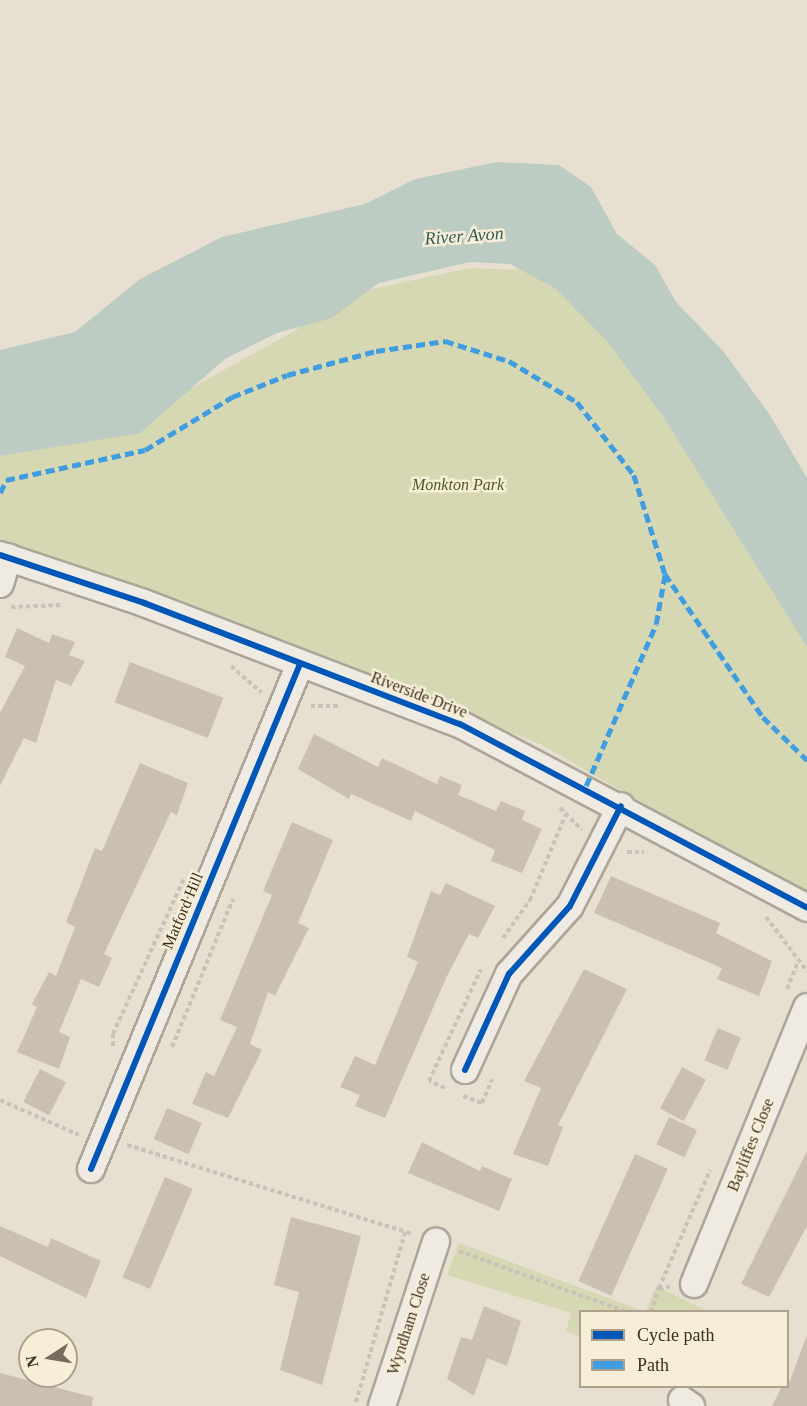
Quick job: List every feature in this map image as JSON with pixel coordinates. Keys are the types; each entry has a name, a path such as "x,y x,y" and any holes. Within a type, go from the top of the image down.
{"street":[{"path":"0,584 4,556"},
{"name":"Riverside Drive","path":"4,556 460,724 621,806 807,908"},
{"name":"Matford Hill","path":"90,1169 300,664"},
{"path":"464,1070 509,974 570,906 621,806"},
{"name":"Bayliffes Close","path":"694,1284 807,1007"},
{"name":"Wyndham Close","path":"382,1406 436,1242"}],"path":[{"path":"0,606 73,604"},
{"path":"228,663 284,704 342,706"},
{"path":"552,799 601,846 647,852"},
{"path":"764,915 807,971"},
{"path":"0,1100 102,1141 436,1242 624,1310"},
{"path":"357,1406 354,1397 405,1232"}],"green space":[{"name":"Monkton Park","path":"470,268 528,270 550,278 600,320 807,634 807,897 540,744 164,596 0,543 0,454 190,389 367,290"},
{"path":"459,1243 640,1310 579,1310 579,1336 566,1332 571,1313 447,1275"},
{"path":"656,1286 703,1309 702,1310 646,1310"}],"water":[{"name":"River Avon","path":"497,162 559,165 591,187 617,234 655,265 676,302 723,351 770,415 807,478 807,647 666,421 608,342 556,289 510,264 470,262 379,283 332,318 277,333 225,359 140,433 0,456 0,350 75,332 140,279 222,237 365,204 415,179"}],"building":[{"path":"17,628 49,643 52,634 75,642 69,655 85,661 71,686 56,680 36,743 24,738 0,786 0,713 25,666 5,657"},
{"path":"130,662 223,698 208,738 115,702"},
{"path":"314,734 378,767 382,758 437,784 440,776 462,785 458,795 496,811 501,801 525,811 522,820 542,829 522,873 491,861 495,850 415,811 411,821 351,794 349,799 298,769"},
{"path":"140,763 188,783 177,815 171,812 104,954 112,958 99,987 81,979 59,1032 70,1037 59,1069 17,1052 37,1007 32,1004 49,972 56,976 75,927 66,922 95,848 102,851"},
{"path":"292,822 333,840 298,923 309,928 275,996 268,992 250,1044 262,1050 228,1118 192,1104 206,1072 214,1076 237,1027 220,1020 272,895 263,891"},
{"path":"611,876 720,923 716,933 772,961 759,996 717,979 722,968 594,913"},
{"path":"446,883 495,906 478,938 469,934 447,976 385,1118 355,1106 360,1095 340,1087 355,1056 375,1065 418,962 407,957 431,891 440,895"},
{"path":"584,969 627,989 558,1125 563,1127 548,1166 513,1154 541,1088 524,1081"},
{"path":"718,1028 741,1038 727,1070 704,1060"},
{"path":"682,1067 706,1080 684,1121 660,1108"},
{"path":"40,1069 66,1082 49,1115 23,1102"},
{"path":"167,1108 202,1123 189,1154 154,1139"},
{"path":"669,1117 697,1130 684,1157 656,1144"},
{"path":"422,1142 480,1171 482,1166 512,1179 499,1211 408,1173"},
{"path":"807,1151 807,1226 769,1297 741,1284"},
{"path":"635,1154 668,1169 611,1296 578,1281"},
{"path":"165,1177 193,1189 150,1289 122,1277"},
{"path":"291,1217 361,1236 322,1385 280,1370 299,1292 274,1285"},
{"path":"0,1226 48,1247 51,1238 101,1261 86,1298 0,1256"},
{"path":"484,1306 521,1321 507,1366 487,1358 474,1396 447,1379 461,1337 472,1340"},
{"path":"807,1335 807,1406 772,1406 781,1388 789,1388"},
{"path":"0,1373 18,1378 18,1388 58,1388 93,1397 92,1406 0,1406"}],"marked path":[{"path":"0,493 6,480 145,450 232,397 287,375 376,351 445,341 509,361 577,402 634,475 665,574 763,717 807,760"},
{"path":"586,786 656,624 665,574"}],"cycle path":[{"path":"0,555 144,603 460,724 807,908"},
{"path":"91,1169 300,664"},
{"path":"465,1070 509,974 570,906 621,806"}]}
